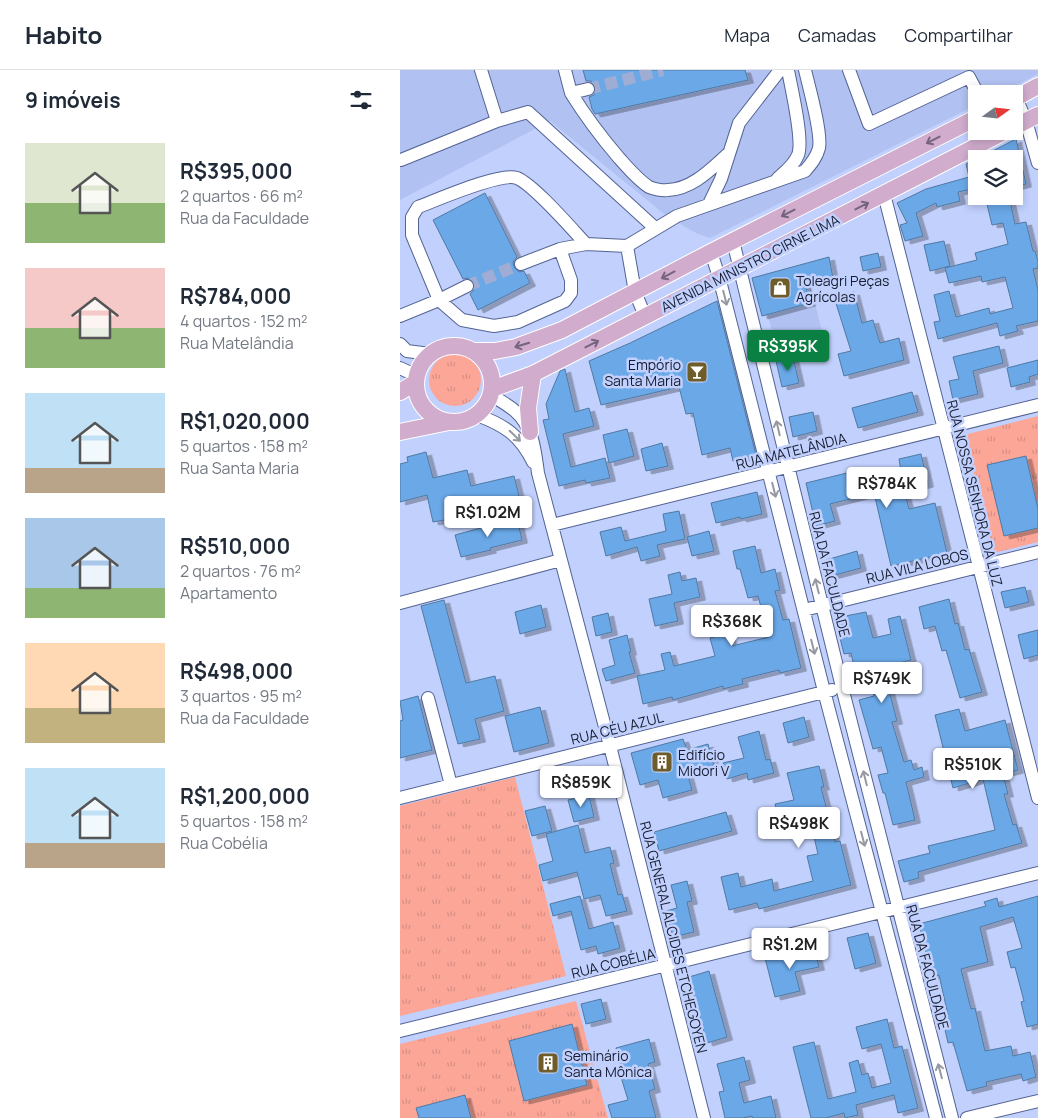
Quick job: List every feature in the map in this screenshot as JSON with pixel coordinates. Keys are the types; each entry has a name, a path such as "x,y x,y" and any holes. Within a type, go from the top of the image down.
{"main road":[{"path":"1023,94 1038,86"},
{"name":"AVENIDA MINISTRO CIRNE LIMA","path":"475,351 495,351 516,347 562,330 968,122"},
{"name":"AVENIDA MINISTRO CIRNE LIMA","path":"492,392 533,374 989,140"},
{"path":"400,432 464,421 477,415 486,406 492,392 492,378 489,368 483,358 475,351 460,346 444,346 430,354 422,364 416,379 418,396 426,409 437,418 450,422"},
{"path":"530,432 528,408 533,374"},
{"path":"400,392 416,379"}],"street":[{"path":"481,70 497,121"},
{"path":"565,70 571,93 586,118 631,172 650,188 668,190 689,184 706,174 729,152"},
{"path":"709,204 721,180 739,123 780,70"},
{"path":"774,183 792,165 799,153 798,126 788,70"},
{"path":"521,264 560,249 586,244 627,246 677,216 805,171 814,161 820,147 805,70"},
{"path":"849,70 869,124 980,70"},
{"path":"969,77 973,85"},
{"path":"571,93 588,89"},
{"path":"401,160 497,121 528,112 655,228"},
{"path":"1026,121 1038,163"},
{"path":"560,249 571,280 571,293 565,301 518,322 494,326 462,320 439,300 412,235 412,217 418,207 499,178 515,177 528,184 586,244"},
{"name":"RUA NOSSA SENHORA DA LUZ","path":"884,194 1038,798"},
{"name":"RUA DA FACULDADE","path":"733,241 842,687 952,1118"},
{"path":"627,246 636,292 646,316"},
{"path":"711,252 720,277 824,691 936,1118"},
{"path":"400,316 439,300 466,286"},
{"path":"400,344 407,351 430,354"},
{"path":"400,368 416,379"},
{"name":"RUA GENERAL ALCIDES ETCHEGOYEN","path":"492,392 515,411 530,432 536,453 538,473 610,746 704,1118"},
{"name":"RUA MATELÂNDIA","path":"552,525 1038,405"},
{"name":"RUA GENERAL ALCIDES ETCHEGOYEN","path":"477,415 492,420 512,432 527,450 538,473"},
{"name":"RUA VILA LOBOS","path":"804,610 1038,552"},
{"path":"400,603 561,560"},
{"name":"RUA CÉU AZUL","path":"400,798 842,687"},
{"path":"428,698 451,785"},
{"name":"RUA COBÉLIA","path":"400,1031 1038,873"},
{"path":"967,1118 1038,1101"}],"shaded area":[{"path":"400,70 1038,70 1038,74 1017,85 968,85 968,109 710,238 698,234 669,218 550,121 400,200"},
{"path":"807,273 822,331 776,346 760,284"}],"green space":[{"path":"450,354 460,354 474,361 481,375 481,385 474,399 460,406 450,406 440,402 433,395 429,385 429,375 433,365 440,358"},
{"path":"1038,416 1038,542 994,553 964,435"},
{"path":"515,777 566,976 400,1016 400,806"},
{"path":"576,1001 608,1118 400,1118 400,1044"}],"building":[{"path":"583,70 745,70 748,80 595,114 589,97 594,95 596,87 591,81 586,81"},
{"path":"1016,140 1018,150 995,150"},
{"path":"1023,170 1026,184 1023,185"},
{"path":"968,177 968,190 958,192 960,201 937,207 936,203 916,213 923,236 905,241 900,225 907,223 897,203 926,189"},
{"path":"485,193 517,257 513,262 514,267 519,272 524,271 530,283 478,310 470,294 474,290 474,283 468,278 463,279 433,220"},
{"path":"987,205 1011,205 1015,224 1026,222 1033,251 1035,251 1038,261 1038,268 1033,269 1038,290 1038,321 1016,326 1018,331 1000,336 997,323 938,339 934,322 940,321 934,295 949,291 956,317 989,308 990,314 1013,308 1005,277 982,282 981,276 949,283 945,268 977,260 975,253 1008,244 1003,223 992,225"},
{"path":"944,241 950,266 930,271 924,245"},
{"path":"878,253 881,267 863,271 860,257"},
{"path":"829,257 833,278 805,284 810,303 762,316 752,278"},
{"path":"854,292 862,323 873,320 880,343 899,338 904,360 844,376 838,354 851,351 834,297"},
{"path":"717,301 756,455 733,461 730,448 702,455 693,413 686,414 679,387 601,405 589,361"},
{"path":"811,335 814,350 794,355 791,340"},
{"path":"999,346 1003,363 973,371 978,394 953,400 949,381 959,379 953,357"},
{"path":"793,357 799,383 782,387 776,361"},
{"path":"1038,360 1038,374 1029,377 1030,382 1011,387 1007,368"},
{"path":"565,369 575,412 589,408 594,426 563,434 571,467 605,458 610,478 586,483 585,480 559,486 543,420 549,419 546,404 560,371"},
{"path":"912,392 918,412 858,428 852,408"},
{"path":"813,412 817,431 793,437 789,417"},
{"path":"627,429 634,456 609,463 603,435"},
{"path":"662,443 668,466 646,471 641,449"},
{"path":"426,452 433,478 467,470 471,486 514,476 519,496 448,514 450,519 433,522 427,495 400,502 400,464 408,462 407,457"},
{"path":"921,454 928,484 904,490 909,509 935,503 947,553 891,566 874,493 830,504 835,521 816,526 806,483 863,469 866,479 901,471 899,459"},
{"path":"1026,456 1038,509 1038,528 1004,536 987,465"},
{"path":"757,492 762,514 716,523 711,503"},
{"path":"679,511 685,539 657,545 660,556 641,561 637,547 606,556 600,532 621,527 625,541 666,531 663,514"},
{"path":"517,518 522,540 461,557 455,535"},
{"path":"709,531 714,551 692,556 687,537"},
{"path":"755,546 761,573 775,569 780,590 775,591 783,620 789,619 801,668 780,673 779,670 742,679 743,684 723,689 723,686 673,700 672,697 643,704 637,676 665,670 661,654 670,652 674,666 715,656 710,638 729,633 732,646 769,637 758,596 748,598 740,569 737,569 733,551"},
{"path":"857,551 861,568 831,576 826,560"},
{"path":"680,572 682,581 696,578 700,597 674,603 678,621 655,626 649,599 672,594 668,575"},
{"path":"1025,587 1029,602 1005,608 1001,592"},
{"path":"949,599 955,624 958,623 965,650 969,649 982,692 960,698 946,650 942,651 935,626 924,629 919,607"},
{"path":"444,600 466,683 495,676 504,711 475,719 480,739 458,744 421,606"},
{"path":"541,605 546,627 520,634 515,612"},
{"path":"866,612 873,638 891,634 888,619 900,616 911,660 883,667 897,721 892,722 904,762 911,760 914,770 922,767 924,777 906,782 915,820 893,825 885,793 883,793 878,775 888,773 881,747 873,749 859,700 874,696 867,668 855,671 851,653 844,654 835,618"},
{"path":"608,613 612,632 596,636 592,617"},
{"path":"1038,630 1038,655 1024,659 1018,635"},
{"path":"627,635 631,652 629,652 635,673 606,681 602,669 615,665 609,640"},
{"path":"418,696 432,750 400,758 400,721 403,720 400,701"},
{"path":"540,707 549,743 514,752 505,716"},
{"path":"959,709 965,731 1005,720 1018,770 1003,774 1008,794 1004,794 1013,825 1016,824 1022,843 918,872 919,878 904,882 898,861 930,853 928,846 995,830 983,779 953,788 935,715"},
{"path":"804,717 809,737 788,743 783,723"},
{"path":"759,731 766,760 770,759 774,773 748,780 747,773 727,779 723,763 744,758 738,737"},
{"name":"Edifício Midori V","path":"683,739 687,750 708,744 714,765 687,772 692,790 663,798 658,780 640,785 631,753"},
{"path":"819,766 824,787 821,787 835,842 840,841 851,885 759,909 757,903 729,910 721,877 738,873 741,887 772,879 774,891 813,881 807,856 818,854 810,820 780,826 775,804 794,800 787,773"},
{"path":"589,795 594,817 574,822 568,800"},
{"path":"545,806 552,831 532,836 525,811"},
{"path":"726,812 732,831 659,851 654,832"},
{"path":"578,825 585,853 610,847 614,863 610,864 618,895 622,894 627,911 606,916 600,895 584,899 577,872 543,881 539,865 553,861 546,834"},
{"path":"687,881 692,901 687,902 694,932 673,937 666,911 677,908 671,885"},
{"path":"580,896 589,929 613,922 620,948 598,954 596,946 581,950 571,911 553,916 550,904"},
{"path":"1038,896 1038,1024 1027,1027 1021,1002 1024,1001 1015,967 1011,968 1007,952 1022,948 1013,917 980,927 988,962 961,969 971,1009 975,1008 985,1051 1011,1046 1013,1056 1030,1052 1036,1077 1023,1081 1021,1074 986,1082 987,1086 967,1091 953,1042 948,1043 942,1016 948,1015 939,975 932,976 919,924 986,906 984,902 997,898 999,907"},
{"path":"868,933 876,963 855,969 847,938"},
{"path":"814,947 819,967 795,972 800,991 775,997 765,958"},
{"path":"709,971 727,1037 707,1043 689,977"},
{"path":"601,999 606,1019 586,1024 581,1004"},
{"path":"887,1019 894,1048 902,1046 918,1108 898,1113 894,1095 856,1105 858,1115 845,1118 844,1113 826,1118 811,1118 793,1047 814,1042 828,1099 856,1092 849,1063 858,1060 862,1075 868,1073 872,1088 891,1083 881,1044 862,1049 856,1027"},
{"name":"Seminário Santa Mônica","path":"572,1024 587,1085 524,1101 509,1041"},
{"path":"649,1039 655,1062 648,1064 655,1089 649,1091 656,1118 612,1118 608,1105 628,1100 621,1077 624,1077 616,1048"},
{"path":"744,1057 750,1080 739,1083 744,1103 771,1096 776,1118 753,1118 752,1116 725,1118 719,1092 724,1091 717,1064"},
{"path":"465,1095 471,1118 419,1118 416,1108"}],"tunnel":[{"path":"588,89 663,70"},
{"path":"467,286 521,264"}],"place":[{"name":"Toleagri Peças Agrícolas","path":"780,288"},
{"name":"Empório Santa Maria","path":"697,372"},
{"name":"Edifício Midori V","path":"662,762"},
{"name":"Seminário Santa Mônica","path":"548,1063"}]}
